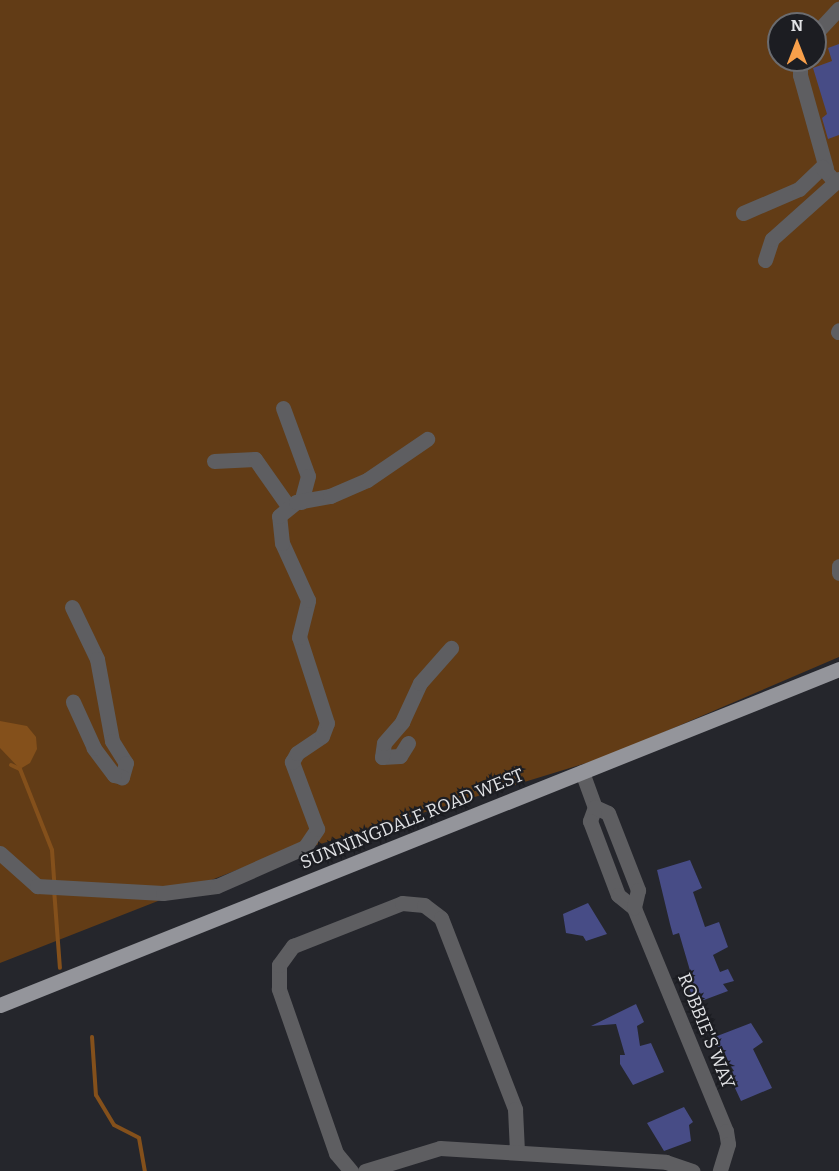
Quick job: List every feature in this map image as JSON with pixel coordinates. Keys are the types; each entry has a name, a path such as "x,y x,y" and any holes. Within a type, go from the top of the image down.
{"main road":[{"name":"SUNNINGDALE ROAD WEST","path":"0,1005 839,669"}],"street":[{"path":"827,21 839,8"},
{"path":"800,72 833,176"},
{"path":"743,213 800,189 814,170 833,176"},
{"path":"765,260 772,239 792,225 833,176"},
{"path":"283,408 308,476 295,504"},
{"path":"0,853 37,886 163,893 217,886 299,850 313,838 317,829 292,762 297,753 322,736 327,723 299,637 308,600 277,523 282,509 330,496 367,480 427,439"},
{"path":"214,461 255,459 295,504"},
{"path":"839,566 839,573"},
{"path":"72,607 97,659 112,741 126,763 122,777 114,775 94,748 73,702"},
{"path":"408,743 400,756 382,757 384,743 402,722 420,683 451,648"},
{"name":"ROBBIE'S WAY","path":"582,772 595,807 590,821 618,895 634,908 726,1131 728,1144 720,1171"},
{"path":"351,1171 332,1142 279,989 279,965 293,946 402,903 424,905 441,918 515,1109 517,1152"},
{"path":"365,1171 440,1148 666,1162 692,1171"}],"shaded area":[{"path":"0,0 839,0 839,657 606,757 242,868 0,963"},
{"path":"0,721 27,726 36,737 37,749 30,763 20,769 0,748"}],"building":[{"path":"839,44 839,135 828,139 822,118 827,114 814,72 827,72 827,63 832,61 828,48"},
{"path":"690,860 702,888 693,892 705,927 719,922 728,947 713,955 720,972 728,969 734,981 723,984 728,991 704,1000 693,998 685,977 691,974 679,933 673,935 657,870"},
{"path":"588,903 607,934 586,941 583,936 566,933 563,914"},
{"path":"636,1004 644,1022 637,1026 640,1046 651,1043 664,1072 633,1085 620,1064 620,1055 625,1055 616,1024 591,1026"},
{"path":"751,1023 763,1042 753,1049 772,1088 741,1101 728,1073 734,1071 712,1038"},
{"path":"684,1107 693,1122 689,1125 691,1141 664,1151 647,1123"}],"waterway":[{"path":"11,765 20,769 52,850 54,882"},
{"path":"54,889 60,968"},
{"path":"92,1037 96,1095 114,1125 139,1138 145,1171"}]}
